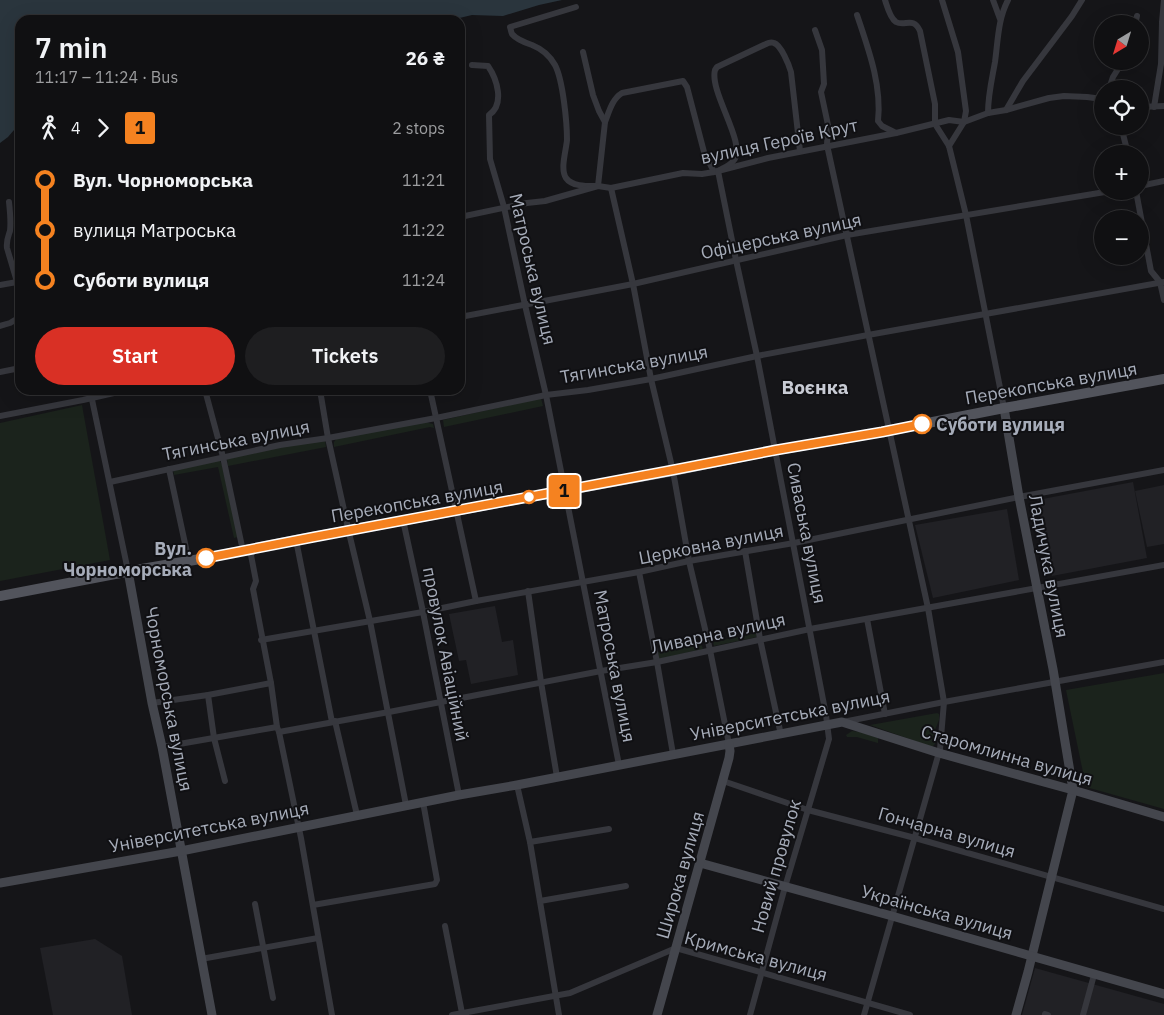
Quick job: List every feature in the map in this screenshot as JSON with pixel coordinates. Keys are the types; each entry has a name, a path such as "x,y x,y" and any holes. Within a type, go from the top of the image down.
{"main road":[{"name":"Перекопська вулиця","path":"0,596 1164,379"}],"street":[{"path":"885,0 895,21 914,23 918,26 935,104 935,124"},
{"path":"942,0 958,52 966,111 964,122 949,146"},
{"path":"993,0 1000,20"},
{"path":"988,113 988,97 995,64 1000,20 1008,0"},
{"path":"1006,110 1023,81 1082,0"},
{"path":"1154,107 1161,64 1164,0"},
{"path":"576,6 510,27 512,35 541,50 550,57 556,66 562,85 566,122 565,177 574,184 598,186 605,122 599,111 583,52"},
{"path":"857,15 875,73 879,112 878,121 882,126 896,133"},
{"path":"815,30 822,50 824,84 821,92 828,125 827,145 928,608 944,702 939,753 864,1015"},
{"path":"716,172 734,161 737,155 734,137 714,78 715,70 717,67 770,43 778,46 789,64 800,151"},
{"name":"Матроська вулиця","path":"472,65 488,66 494,75 499,98 494,111 489,115 490,159 504,207 546,395 619,764"},
{"name":"Сиваська вулиця","path":"605,122 614,100 622,93 683,81 686,87 704,152 716,172 736,260 776,450 828,725"},
{"name":"вулиця Героїв Крут","path":"465,216 504,207 546,201 598,186 611,188 683,173 702,174 716,172 768,158 896,133 949,120 964,122 988,113 1049,98 1086,96 1094,98"},
{"path":"1149,107 1164,106"},
{"name":"Ладичука вулиця","path":"935,124 949,146 966,215 1055,682 1073,790 1016,1015"},
{"path":"1149,184 1164,182"},
{"path":"611,188 633,284 651,379 673,470 689,561 710,650 729,744"},
{"name":"Офіцерська вулиця","path":"465,316 633,284 847,235 1094,194"},
{"path":"1138,200 1151,270 1162,282 1164,300"},
{"path":"9,202 10,233 6,241 15,275"},
{"path":"0,285 15,282"},
{"name":"Тягинська вулиця","path":"110,482 280,445 436,418 546,395 651,379 757,356 1162,282"},
{"path":"0,326 15,320"},
{"path":"0,372 15,369"},
{"name":"Чорноморська вулиця","path":"91,395 128,571 212,1015"},
{"path":"0,416 105,395"},
{"path":"207,395 256,581 252,589 313,905 332,1015"},
{"path":"321,395 328,438 389,712 406,806"},
{"path":"431,395 476,601"},
{"path":"169,469 189,562"},
{"name":"Церковна вулиця","path":"261,640 423,612 689,561 794,544 1019,497 1164,470"},
{"name":"провулок Авіаційний","path":"403,520 459,795"},
{"path":"296,540 334,721 357,815"},
{"path":"745,551 760,640 781,734"},
{"name":"Ливарна вулиця","path":"162,747 389,712 541,682 657,662 810,629 1164,565"},
{"path":"639,572 657,662 672,754"},
{"path":"528,591 557,777"},
{"path":"868,619 886,714"},
{"name":"Університетська вулиця","path":"0,883 181,850 944,702 1164,662"},
{"path":"152,703 271,683"},
{"path":"208,695 214,738 224,781"},
{"name":"Старомлинна вулиця","path":"842,722 939,753 1164,817"},
{"name":"Новий провулок","path":"750,1015 785,886 829,739 828,725"},
{"name":"Широка вулиця","path":"657,1015 723,781 730,754 729,744"},
{"name":"Гончарна вулиця","path":"723,781 808,810 915,838 1164,909"},
{"path":"517,785 530,842 559,1015"},
{"path":"313,905 435,884 437,880 423,802"},
{"path":"530,842 609,829"},
{"name":"Українська вулиця","path":"700,863 1164,994"},
{"path":"540,901 626,886"},
{"path":"254,904 273,998"},
{"path":"445,926 462,1013"},
{"path":"201,959 318,938"},
{"name":"Кримська вулиця","path":"452,1015 570,993 676,948 910,1015"},
{"path":"1083,1015 1094,975"}],"shaded area":[{"path":"0,0 562,0 503,16 15,15 15,129 0,143"},
{"path":"541,398 543,406 444,427 443,420"},
{"path":"82,405 110,560 0,581 0,423"},
{"path":"425,422 433,424 434,428 430,427 334,447 334,442 337,438"},
{"path":"325,440 326,447 228,466 227,459 281,447"},
{"path":"220,461 222,465 238,537 234,538 218,467 174,475 173,469"},
{"path":"1133,482 1147,558 1052,576 1037,500"},
{"path":"1164,485 1164,544 1147,547 1135,491"},
{"path":"1007,509 1019,580 933,598 915,525"},
{"path":"495,606 502,642 513,640 518,675 471,684 466,660 459,661 449,614"},
{"path":"756,633 757,637 714,646 713,642"},
{"path":"701,643 703,649 659,659 658,652"},
{"path":"1164,673 1164,809 1086,787 1066,690"},
{"path":"939,714 939,720 935,730 936,743 932,747 870,725"},
{"path":"852,731 878,738 878,743 857,737 847,737 846,735"},
{"path":"95,939 122,956 132,1015 53,1015 40,948"},
{"path":"1035,968 1164,1004 1164,1015 1022,1015"}],"bus line":[{"name":"1","path":"206,558 922,424"}],"place":[{"name":"Суботи вулиця","path":"922,424"},
{"name":"Вул. Чорноморська","path":"206,558"}],"district":[{"name":"Воєнка","path":"815,387"}]}
